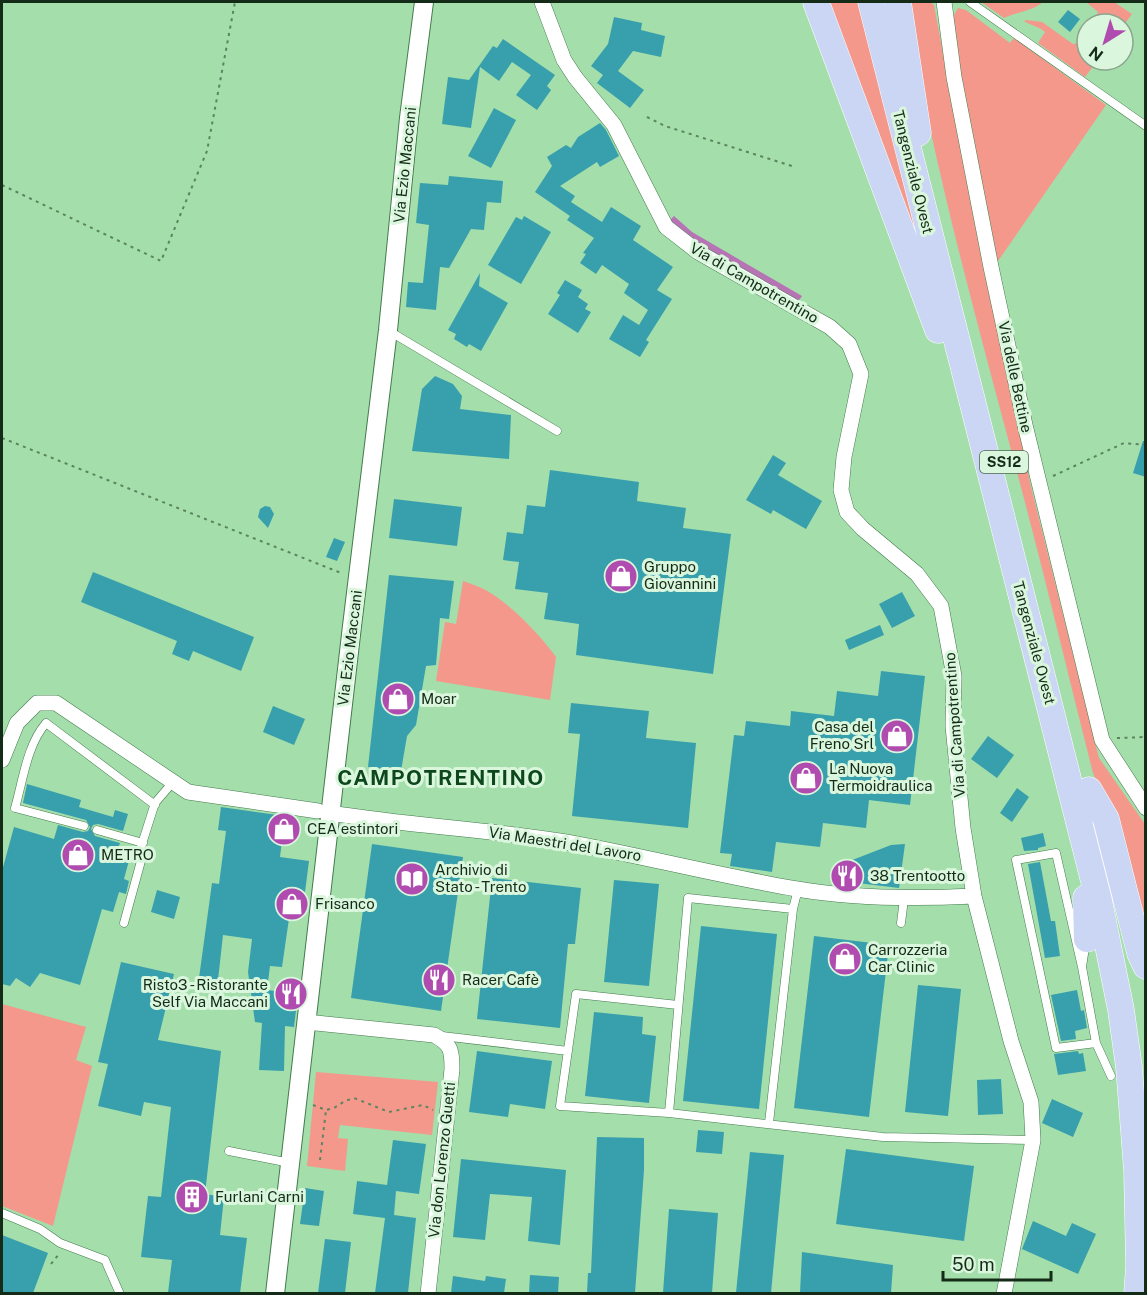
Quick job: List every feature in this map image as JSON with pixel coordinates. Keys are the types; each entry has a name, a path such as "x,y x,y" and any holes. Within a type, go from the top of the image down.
{"highway":[{"path":"816,2 927,299 999,509"},
{"name":"Tangenziale Ovest","path":"871,2 999,509 1129,964 1146,1066"},
{"name":"Tangenziale Ovest","path":"886,2 1081,791 1099,901 1121,1010 1129,1068 1137,1171 1139,1267 1137,1293"},
{"path":"898,2 918,133"},
{"path":"1087,939 1087,903 1068,819 1081,791 1106,819 1140,953 1146,966"},
{"path":"1111,1076 1120,1102 1127,1229 1139,1267"}],"street":[{"name":"Via Ezio Maccani","path":"275,1293 306,1022 325,812 388,330 409,118 424,2"},
{"name":"Via di Campotrentino","path":"542,2 564,60 614,125 666,227 698,252 830,327 849,344 861,374 844,457 841,490 847,512 863,530 917,574 941,606 954,676 953,726 963,828 974,896 1011,1041 1031,1101 1033,1140 1004,1293"},
{"name":"Via delle Bettine","path":"944,2 954,77 991,267 1025,425 1102,740 1146,808"},
{"path":"2,760 17,723 37,703 56,703 188,792 325,812"},
{"name":"Via Maestri del Lavoro","path":"325,812 546,839 629,853 798,889 904,899 974,896"},
{"path":"306,1022 434,1035"},
{"name":"Via don Lorenzo Guetti","path":"428,1293 452,1069 452,1055 447,1042 434,1035"}],"lane":[{"path":"970,2 1146,126"},
{"path":"388,330 557,431"},
{"path":"84,826 15,808 32,747 38,732 46,723 154,805"},
{"path":"124,923 154,805 173,782"},
{"path":"97,830 143,843"},
{"path":"1096,1043 1056,1048 1016,860 1056,854 1082,967 1096,1043 1111,1076"},
{"path":"770,1123 793,909 798,889"},
{"path":"669,1113 688,898 793,909"},
{"path":"901,923 904,899"},
{"path":"1082,967 1087,939"},
{"path":"678,1005 576,994 560,1106 669,1113 883,1137 1033,1140"},
{"path":"434,1035 568,1051"},
{"path":"230,1151 290,1163"},
{"path":"2,1213 40,1229 60,1243 105,1260 120,1293"}],"path":[{"path":"2,185 161,261 207,151 235,2"},
{"path":"647,117 664,126 795,167"},
{"path":"2,438 357,579"},
{"path":"1039,482 1124,443 1146,445"},
{"path":"1102,740 1122,736 1146,737"},
{"path":"310,1104 326,1110 354,1098 389,1112 423,1105 436,1112"},
{"path":"320,1160 326,1110"}],"shaded area":[{"path":"826,2 859,2 941,319"},
{"path":"906,2 931,2 934,5 965,171 1031,487 1099,758 1145,824 1145,916 1137,917 1111,814 1093,773 943,187"},
{"path":"981,2 1043,2 1004,18"},
{"path":"1086,2 1114,2 1129,12 1098,12"},
{"path":"958,8 966,10 1010,43 1014,38 1106,105 996,264 953,31 953,17"},
{"path":"1024,21 1042,22 1075,44 1075,70 1038,43 1045,32"},
{"path":"1078,72 1089,72 1085,77"},
{"path":"674,216 692,232 802,296 798,302 691,240 669,221"},
{"path":"463,581 486,590 507,605 534,630 556,657 550,700 436,681 445,622 456,624"},
{"path":"2,1004 86,1027 76,1060 92,1066 53,1226 2,1206"},
{"path":"316,1072 438,1082 432,1135 340,1125 338,1138 348,1139 345,1171 307,1166"}],"building":[{"path":"1068,10 1075,15 1075,26 1070,32 1058,22"},
{"path":"614,17 642,23 641,30 665,36 661,57 633,51 618,71 644,90 630,108 597,83 603,75 591,66 608,44"},
{"path":"503,39 555,75 547,86 551,90 537,110 516,95 531,75 512,62 499,81 480,67 471,128 442,124 448,77 469,80 493,46 497,48"},
{"path":"494,108 516,120 491,168 468,156"},
{"path":"600,123 619,156 600,167 597,162 560,186 575,196 571,202 602,222 611,207 641,226 633,240 673,267 657,290 672,299 646,340 649,342 640,357 609,339 623,315 639,325 648,310 624,293 629,284 602,265 596,274 580,263 586,254 583,253 594,238 567,220 570,216 535,192 552,166 547,157 566,145 571,148 578,137"},
{"path":"449,176 503,181 501,203 487,202 484,230 471,229 449,268 440,267 436,310 406,307 408,282 423,283 429,225 416,223 420,183 448,185"},
{"path":"524,216 551,232 521,284 488,265 516,217 522,220"},
{"path":"480,273 479,286 508,303 481,351 469,344 467,347 454,339 456,334 448,330"},
{"path":"565,280 582,290 578,297 588,304 585,309 591,312 578,333 548,314 560,295 557,293"},
{"path":"435,376 453,384 462,396 460,409 511,415 509,459 412,451 422,389"},
{"path":"1143,441 1146,441 1146,477 1133,473"},
{"path":"773,455 786,463 778,475 822,501 806,529 773,510 771,514 746,500"},
{"name":"Gruppo Giovannini","path":"550,470 639,482 637,501 686,508 683,528 731,534 713,674 576,655 579,624 544,619 548,593 515,589 519,562 503,560 507,532 523,534 527,505 545,507"},
{"path":"394,499 462,507 457,546 389,538"},
{"path":"265,506 270,507 274,514 268,528 258,517 260,509"},
{"path":"334,538 345,542 337,561 326,557"},
{"path":"93,572 254,637 241,671 193,651 189,661 172,654 177,641 81,602"},
{"name":"Moar","path":"389,575 454,581 449,619 440,618 436,665 426,666 416,725 407,736 401,771 368,767"},
{"path":"902,592 915,616 892,628 879,604"},
{"path":"880,625 884,635 849,650 845,640"},
{"path":"881,671 925,676 910,805 869,800 866,828 823,823 820,847 776,842 772,872 730,866 732,854 720,853 734,735 744,736 746,721 790,726 791,711 834,716 837,691 878,696"},
{"path":"571,703 649,711 646,738 696,743 688,828 572,816 580,734 568,733"},
{"path":"273,706 305,719 294,745 263,732"},
{"path":"988,736 1014,755 997,778 971,759"},
{"path":"27,784 81,800 79,807 113,817 115,810 128,814 123,831 98,824 93,825 91,829 95,836 120,843 116,854 130,857 124,879 129,881 126,894 119,892 113,912 102,909 80,985 40,973 30,987 16,978 10,986 2,984 2,871 14,827 54,839 58,825 83,832 88,831 90,827 86,820 23,803"},
{"path":"1017,788 1029,797 1012,822 1000,813"},
{"path":"221,807 285,816 280,857 309,861 305,892 293,891 282,967 270,966 267,990 298,994 294,1027 285,1026 284,1071 259,1070 262,1023 255,1022 248,972 252,939 223,935 218,980 199,978 212,883 219,884 226,831 218,830"},
{"path":"1043,833 1046,846 1038,850 1024,851 1021,838"},
{"path":"372,844 463,857 441,1011 351,998"},
{"path":"905,844 899,888 841,881 842,864 891,845"},
{"path":"1040,862 1051,921 1055,921 1060,956 1045,958 1028,864"},
{"path":"492,878 581,888 575,944 568,944 560,1028 477,1019"},
{"path":"614,880 659,884 649,986 604,982"},
{"path":"157,890 180,897 174,919 151,912"},
{"path":"701,926 777,934 759,1109 683,1101"},
{"path":"814,936 889,945 869,1117 794,1108"},
{"path":"121,962 174,974 158,1040 221,1051 205,1194 224,1197 220,1235 247,1238 240,1293 168,1293 172,1260 141,1257 148,1196 161,1197 171,1107 144,1102 141,1116 98,1106 108,1064 98,1062"},
{"path":"918,985 961,989 948,1116 905,1112"},
{"path":"1077,990 1087,1028 1075,1031 1076,1039 1061,1041 1051,995"},
{"path":"594,1012 643,1017 642,1034 656,1036 649,1103 585,1096"},
{"path":"477,1051 552,1061 545,1109 510,1104 508,1117 469,1112"},
{"path":"1078,1051 1079,1054 1083,1053 1086,1071 1058,1075 1054,1054"},
{"path":"1001,1079 1003,1114 978,1115 977,1080"},
{"path":"1052,1099 1083,1113 1073,1137 1042,1123"},
{"path":"698,1130 724,1132 722,1154 696,1152"},
{"path":"597,1137 644,1138 644,1170 635,1293 587,1293 588,1273 591,1273"},
{"path":"393,1140 426,1144 419,1194 396,1191 394,1215 416,1218 408,1293 375,1293 385,1218 353,1214 357,1181 387,1185"},
{"path":"846,1149 974,1166 964,1241 836,1224"},
{"path":"750,1152 784,1155 771,1293 736,1293"},
{"path":"461,1159 566,1170 560,1245 528,1241 532,1197 506,1195 490,1194 485,1240 453,1237"},
{"path":"305,1188 324,1191 319,1226 300,1224"},
{"path":"669,1209 718,1213 712,1293 663,1293"},
{"path":"1033,1221 1066,1236 1072,1223 1096,1234 1078,1274 1022,1249"},
{"path":"2,1235 48,1253 33,1293 2,1293"},
{"path":"325,1239 351,1242 345,1293 318,1293"},
{"path":"802,1252 893,1265 891,1293 800,1293"},
{"path":"530,1275 559,1277 558,1293 529,1293"},
{"path":"453,1276 485,1281 486,1276 506,1279 504,1293 451,1293"}],"place":[{"name":"Gruppo Giovannini","path":"621,576"},
{"name":"Moar","path":"398,699"},
{"name":"Casa del Freno Srl","path":"897,736"},
{"name":"La Nuova Termoidraulica","path":"806,778"},
{"name":"CEA estintori","path":"284,829"},
{"name":"METRO","path":"78,855"},
{"name":"38 Trentootto","path":"847,876"},
{"name":"Archivio di Stato - Trento","path":"412,879"},
{"name":"Frisanco","path":"292,904"},
{"name":"Carrozzeria Car Clinic","path":"845,959"},
{"name":"Racer Cafè","path":"439,980"},
{"name":"Risto3 - Ristorante Self Via Maccani","path":"291,994"},
{"name":"Furlani Carni","path":"192,1197"}],"district":[{"name":"CAMPOTRENTINO","path":"441,778"}]}
